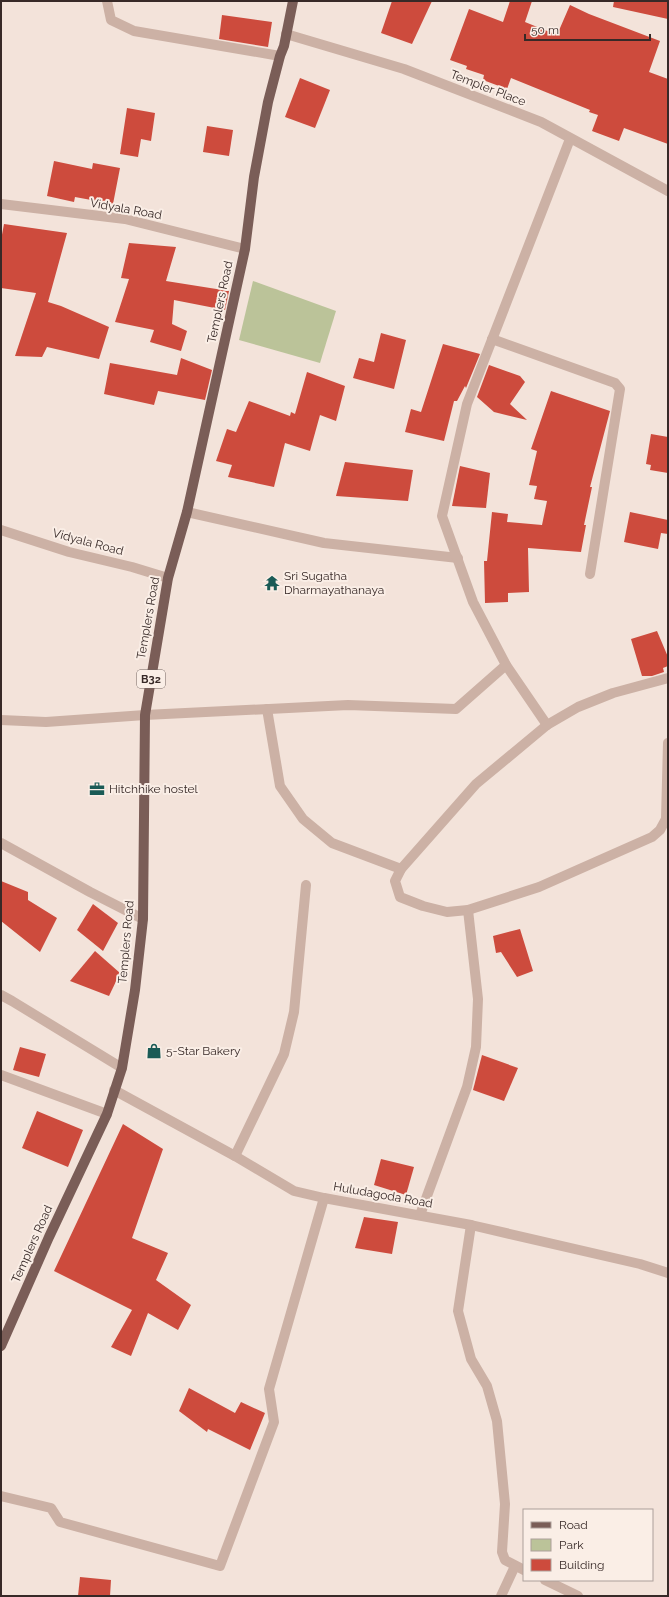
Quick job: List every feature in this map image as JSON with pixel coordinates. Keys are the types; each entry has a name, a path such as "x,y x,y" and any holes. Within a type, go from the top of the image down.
{"main road":[{"name":"Templers Road","path":"1,1346 49,1238 107,1114 122,1068 135,990 143,919 146,715 168,578 187,512 245,249 254,177 268,102 293,1"}],"street":[{"path":"107,1 111,20 134,31 280,56"},
{"name":"Templer Place","path":"286,34 404,69 541,122 668,191"},
{"path":"547,725 506,665 474,602 442,516 466,404 570,139"},
{"name":"Vidyala Road","path":"1,204 125,219 245,249"},
{"path":"492,339 616,384 620,389 590,574"},
{"path":"187,512 324,543 458,558"},
{"name":"Vidyala Road","path":"1,530 69,552 132,567 168,578"},
{"path":"1,720 46,722 146,715 348,705 456,709 506,665"},
{"path":"668,678 613,693 578,707 547,725 476,784 401,869 395,881 400,897 423,906 447,912 468,910 539,888 652,837 660,830 666,819 668,743"},
{"path":"267,709 280,786 304,819 332,843 401,869"},
{"path":"1,843 90,892 143,919"},
{"path":"235,1156 284,1054 294,1012 306,885"},
{"path":"420,1215 467,1087 476,1046 478,999 468,910"},
{"path":"1,995 19,1004 122,1068"},
{"path":"1,1076 107,1114"},
{"name":"Huludagoda Road","path":"114,1090 235,1156 294,1191 470,1225 640,1264 668,1273"},
{"path":"1,1496 51,1508 60,1522 220,1566 274,1422 269,1389 324,1198"},
{"path":"470,1225 458,1311 471,1359 487,1386 497,1421 505,1504 502,1552 505,1560 520,1568 501,1596"},
{"path":"547,1581 578,1596"}],"green space":[{"path":"253,281 336,311 320,363 239,340"}],"building":[{"path":"392,1 432,1 412,44 381,33"},
{"path":"510,1 532,1 525,22 557,35 570,5 589,14 660,41 649,72 668,79 668,144 624,128 619,141 592,131 598,115 589,112 590,110 511,78 507,89 483,80 484,75 466,69 467,66 450,60 469,9 503,22"},
{"path":"614,1 668,1 668,19 613,7"},
{"path":"222,15 272,22 268,47 219,39"},
{"path":"300,78 330,90 315,128 285,117"},
{"path":"127,108 155,113 151,141 141,139 138,157 120,154"},
{"path":"207,126 233,130 229,156 203,152"},
{"path":"54,161 92,169 93,163 120,168 113,204 75,197 74,202 47,196"},
{"path":"4,224 67,233 48,302 61,306 109,327 99,359 47,347 42,357 15,356 36,293 1,288 1,240"},
{"path":"129,243 176,247 166,281 229,291 225,310 174,300 172,324 187,331 181,351 150,342 154,330 115,322 129,279 121,278"},
{"path":"381,333 406,340 394,389 353,378 359,358 374,362"},
{"path":"443,344 480,354 466,388 465,386 457,401 454,401 444,441 405,432 411,409 421,412"},
{"path":"181,358 212,370 205,400 158,391 154,405 104,394 110,363 177,375"},
{"path":"489,365 520,376 525,382 510,404 527,420 494,412 477,397"},
{"path":"307,372 345,386 336,421 320,415 310,451 285,443 274,487 228,477 232,465 216,461 227,429 236,432 249,401 290,416 291,412 295,414"},
{"path":"551,391 610,411 590,487 592,487 584,525 586,525 581,552 528,548 529,592 508,593 508,602 485,603 484,561 487,561 492,512 508,514 507,522 542,525 547,501 534,499 537,486 529,485 537,451 531,449"},
{"path":"651,434 668,437 668,473 650,470 651,465 646,464"},
{"path":"345,462 413,470 408,501 336,496"},
{"path":"460,466 490,473 486,508 452,506"},
{"path":"630,512 668,520 668,534 661,533 658,549 624,542"},
{"path":"657,631 668,657 668,666 663,668 664,672 652,676 642,676 631,639"},
{"path":"1,881 28,892 28,900 57,918 40,952 1,921"},
{"path":"93,904 118,923 103,951 77,930"},
{"path":"520,929 533,971 517,977 501,952 496,953 493,936"},
{"path":"95,951 120,973 109,996 70,981"},
{"path":"20,1047 46,1054 39,1077 13,1070"},
{"path":"482,1055 518,1068 504,1101 473,1090"},
{"path":"37,1111 83,1130 68,1167 22,1148"},
{"path":"123,1124 163,1149 132,1238 168,1253 156,1280 191,1305 178,1330 148,1313 131,1356 111,1347 132,1310 54,1271"},
{"path":"381,1159 414,1167 406,1195 374,1185"},
{"path":"364,1217 398,1222 392,1254 355,1248"},
{"path":"189,1388 235,1413 241,1402 265,1413 250,1450 208,1429 207,1432 179,1411"},
{"path":"80,1577 111,1580 110,1596 78,1596"}],"place":[{"name":"Sri Sugatha Dharmayathanaya","path":"272,583"},
{"name":"Hitchhike hostel","path":"97,789"},
{"name":"5-Star Bakery","path":"154,1051"}]}
